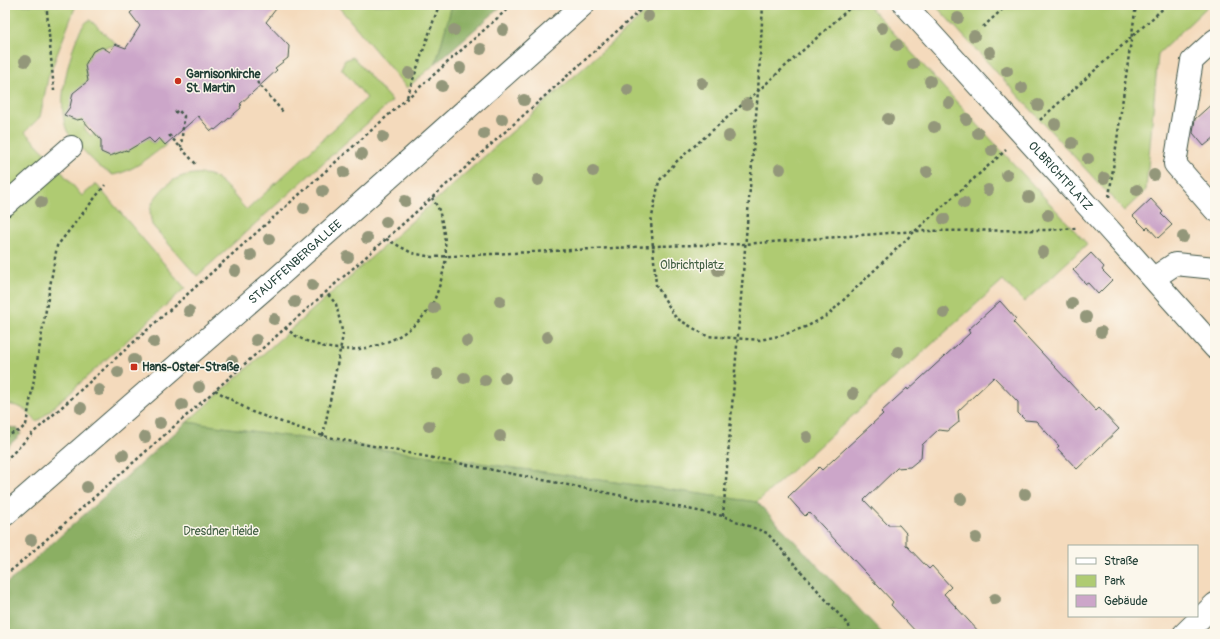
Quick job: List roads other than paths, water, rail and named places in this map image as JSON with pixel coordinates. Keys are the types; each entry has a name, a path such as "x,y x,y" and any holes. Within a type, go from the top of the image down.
{"main road":[{"name":"STAUFFENBERGALLEE","path":"5,515 270,284 583,5"},
{"name":"OLBRICHTPLATZ","path":"905,5 1154,278 1215,348"},
{"path":"1215,40 1192,61 1175,164 1215,210"},
{"path":"5,205 71,147"},
{"path":"1154,278 1175,264 1215,268"},
{"path":"1184,634 1215,604"}],"place":[{"name":"Garnisonkirche St. Martin","path":"178,81"},
{"name":"Hans-Oster-Straße","path":"134,367"}],"park label":[{"name":"Olbrichtplatz","path":"692,265"},
{"name":"Dresdner Heide","path":"221,531"}]}
